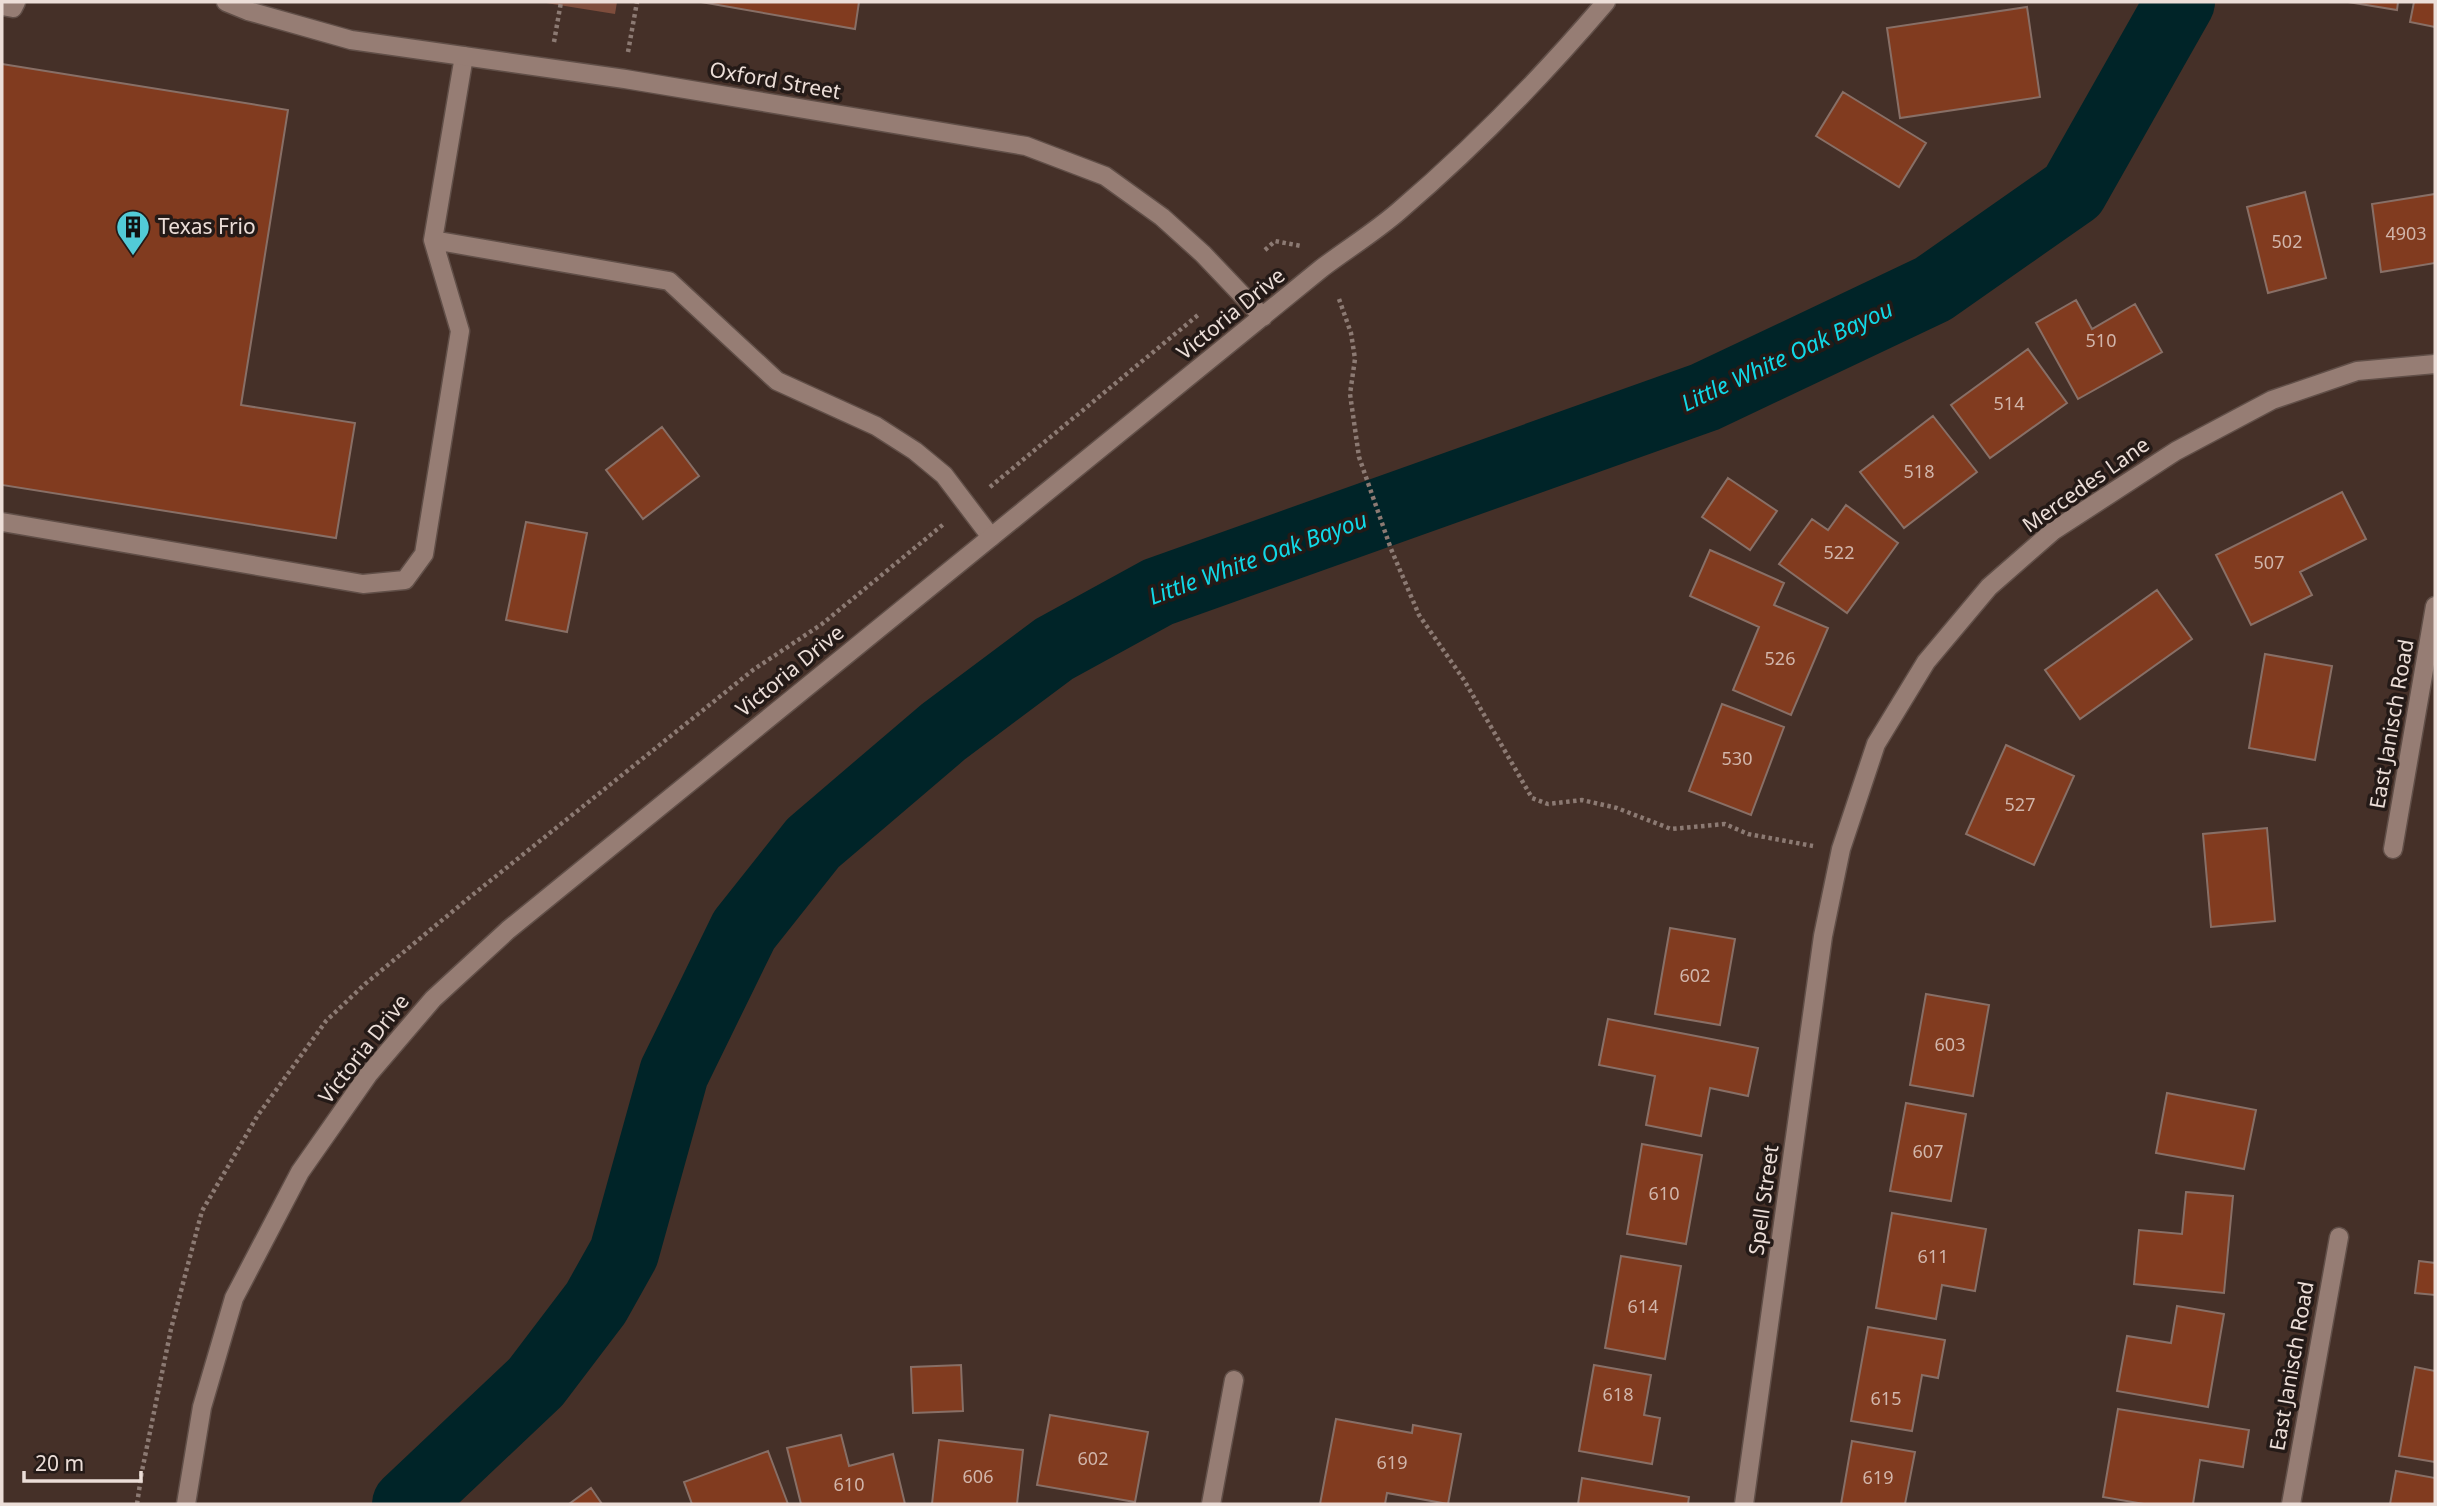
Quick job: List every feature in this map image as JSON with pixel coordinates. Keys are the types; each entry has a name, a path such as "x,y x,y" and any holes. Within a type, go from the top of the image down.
{"street":[{"path":"2,6 13,8 16,2"},
{"name":"Oxford Street","path":"226,2 248,11 351,40 625,79 1026,146 1105,176 1162,217 1203,254 1263,317"},
{"name":"Victoria Drive","path":"186,1504 202,1407 234,1297 300,1172 368,1075 433,999 508,930 1322,268 1397,213 1497,123 1606,2"},
{"path":"2,522 363,584 405,580 424,554 460,331 433,240 464,56"},
{"path":"433,240 669,281 777,380 876,426 915,451 944,475 991,537"},
{"name":"Mercedes Lane","path":"1830,902 1840,858 1876,744 1926,662 1989,587 2053,531 2176,450 2272,400 2357,371 2435,364"},
{"name":"East Janisch Road","path":"2393,849 2435,606"},
{"name":"Spell Street","path":"1744,1504 1823,936 1830,902"},
{"name":"East Janisch Road","path":"2291,1504 2339,1237"},
{"path":"1212,1504 1234,1380"}],"path":[{"path":"550,68 561,2"},
{"path":"625,79 630,32 637,2"},
{"path":"1265,250 1275,241 1306,247"},
{"path":"1339,299 1351,332 1354,359 1350,394 1359,457 1391,549 1419,615 1464,680 1532,798 1548,804 1582,800 1605,805 1671,829 1725,824 1748,834 1792,843 1840,858"}],"shaded area":[{"path":"540,2 617,2 615,14"}],"building":[{"path":"701,2 859,2 855,29"},
{"path":"2348,2 2398,2 2397,10"},
{"path":"2414,2 2435,2 2435,27 2410,22"},
{"path":"2027,7 2040,97 1900,118 1887,28"},
{"name":"Texas Frio","path":"2,64 288,110 241,405 355,423 336,538 2,485"},
{"path":"1843,92 1926,143 1899,187 1816,136"},
{"path":"2305,192 2326,278 2268,293 2247,207"},
{"path":"2435,194 2435,263 2381,272 2372,204"},
{"path":"2076,300 2092,329 2135,304 2162,352 2078,399 2036,323"},
{"path":"2028,349 2067,403 1990,458 1951,405"},
{"path":"1933,416 1977,472 1904,528 1860,472"},
{"path":"662,427 699,476 643,519 606,470"},
{"path":"1728,478 1777,511 1750,550 1702,517"},
{"path":"2342,492 2366,539 2300,572 2312,595 2251,625 2216,555"},
{"path":"1846,505 1898,543 1847,613 1779,564 1812,519 1828,530"},
{"path":"526,522 587,533 567,632 506,620"},
{"path":"1710,550 1784,583 1774,605 1828,628 1791,715 1733,690 1759,627 1690,596"},
{"path":"2157,590 2192,639 2080,719 2045,670"},
{"path":"2265,654 2332,666 2315,760 2249,748"},
{"path":"1722,704 1784,727 1751,815 1689,791"},
{"path":"2006,745 2074,776 2034,865 1966,834"},
{"path":"2267,828 2275,921 2211,927 2203,834"},
{"path":"1670,928 1735,939 1720,1025 1655,1014"},
{"path":"1926,994 1989,1005 1973,1096 1910,1085"},
{"path":"1608,1019 1758,1048 1748,1096 1710,1088 1701,1136 1646,1125 1655,1076 1599,1065"},
{"path":"2167,1093 2256,1110 2244,1169 2156,1153"},
{"path":"1906,1103 1966,1114 1951,1201 1890,1191"},
{"path":"1642,1144 1702,1155 1686,1244 1627,1234"},
{"path":"2186,1192 2233,1196 2224,1293 2134,1284 2139,1230 2182,1234"},
{"path":"1892,1213 1986,1229 1975,1291 1942,1285 1936,1319 1876,1308"},
{"path":"1621,1256 1681,1266 1665,1359 1605,1348"},
{"path":"2419,1261 2435,1263 2435,1295 2415,1293"},
{"path":"2177,1306 2224,1314 2208,1407 2117,1391 2127,1336 2171,1343"},
{"path":"1868,1327 1945,1340 1938,1378 1922,1375 1912,1431 1851,1421"},
{"path":"961,1365 963,1411 913,1413 911,1367"},
{"path":"1594,1365 1651,1375 1644,1415 1660,1418 1652,1464 1579,1451"},
{"path":"2415,1367 2435,1371 2435,1462 2399,1456"},
{"path":"2118,1409 2249,1430 2243,1467 2200,1460 2193,1504 2144,1504 2103,1497"},
{"path":"1050,1415 1148,1432 1135,1502 1037,1485"},
{"path":"1336,1419 1412,1433 1413,1425 1461,1434 1448,1504 1387,1493 1385,1504 1320,1504"},
{"path":"841,1435 849,1466 893,1454 905,1504 801,1504 787,1448"},
{"path":"939,1440 1023,1450 1017,1504 932,1504"},
{"path":"1852,1441 1915,1452 1905,1504 1841,1504"},
{"path":"768,1451 788,1504 692,1504 684,1482"},
{"path":"2396,1471 2435,1478 2435,1504 2390,1504"},
{"path":"1582,1478 1689,1497 1688,1504 1578,1504"},
{"path":"591,1488 602,1504 569,1504"}],"waterway":[{"name":"Little White Oak Bayou","path":"407,1504 536,1382 596,1303 624,1253 674,1073 744,930 813,843 943,732 1054,649 1158,592 1705,397 1933,289 2073,191 2180,2"}],"place":[{"name":"Texas Frio","path":"133,257"}]}
